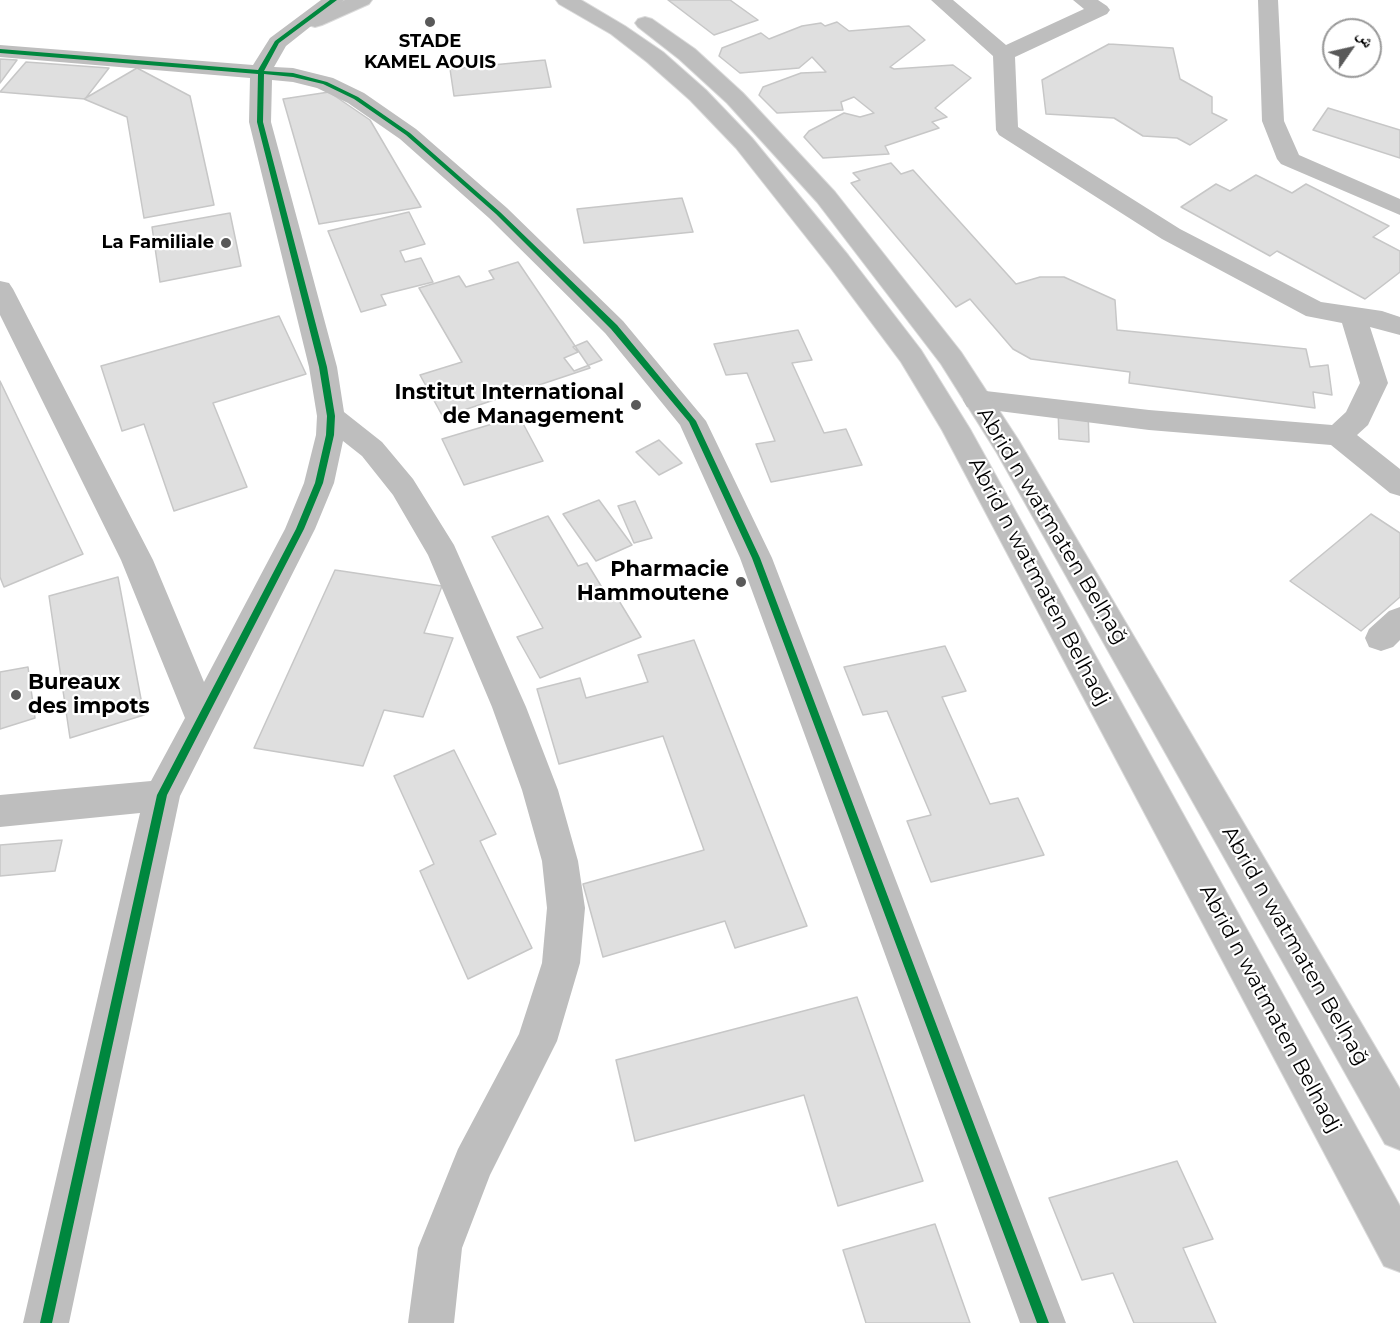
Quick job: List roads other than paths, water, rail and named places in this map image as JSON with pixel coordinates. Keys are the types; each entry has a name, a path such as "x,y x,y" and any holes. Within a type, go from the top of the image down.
{"street":[{"path":"46,1323 162,795 300,529 319,483 330,435 331,416 323,367 260,122 261,71 277,42 311,13 334,0"},
{"path":"311,13 351,0"},
{"path":"311,13 362,0"},
{"name":"Abrid n watmaten Belhadj","path":"566,0 618,30 656,57 698,95 744,143 839,261 911,356 956,429 1400,1250"},
{"name":"Abrid n watmaten Belḥaǧ","path":"606,0 651,27 687,54 735,98 826,196 944,349 1009,448 1400,1129"},
{"path":"941,0 1004,54 1007,130 1171,234 1315,310 1382,320 1400,326"},
{"path":"1004,54 1100,9 1083,0"},
{"path":"1268,0 1273,121 1289,159 1400,208"},
{"path":"0,51 293,75 325,83 356,98 408,134 498,213 614,327 692,421 756,558 1042,1323"},
{"path":"0,289 137,560 202,720"},
{"path":"1338,436 1358,418 1374,383 1353,315"},
{"path":"977,400 1149,420 1338,436 1400,485"},
{"path":"331,416 372,449 403,487 443,553 509,707 540,790 560,861 566,908 561,963 537,1041 472,1164 440,1248 431,1323"},
{"path":"0,811 162,795"}],"place":[{"name":"STADE KAMEL AOUIS","path":"430,22"},
{"name":"La Familiale","path":"226,243"},
{"name":"Institut International de Management","path":"636,405"},
{"name":"Pharmacie Hammoutene","path":"741,582"},
{"name":"Bureaux des impots","path":"16,695"}]}
